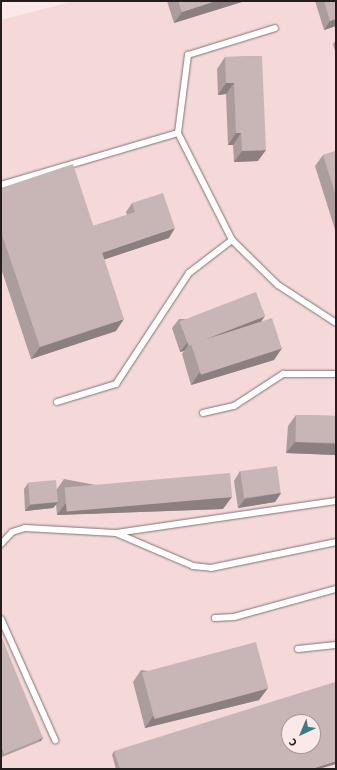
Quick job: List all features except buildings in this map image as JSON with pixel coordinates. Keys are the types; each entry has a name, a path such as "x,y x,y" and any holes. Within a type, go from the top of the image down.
{"lane":[{"path":"275,28 188,55 178,133 232,240 278,285 336,323"},
{"path":"1,185 178,133"},
{"path":"57,402 116,384 189,273 232,240"},
{"path":"203,412 234,406 283,374 336,374"},
{"path":"1,544 12,532 25,528 116,533 336,500"},
{"path":"116,533 193,566 211,568 336,542"},
{"path":"215,618 234,617 336,589"},
{"path":"1,619 55,740"},
{"path":"298,649 336,645"}],"shaded area":[{"path":"74,1 336,1 336,769 1,769 1,20"}]}
